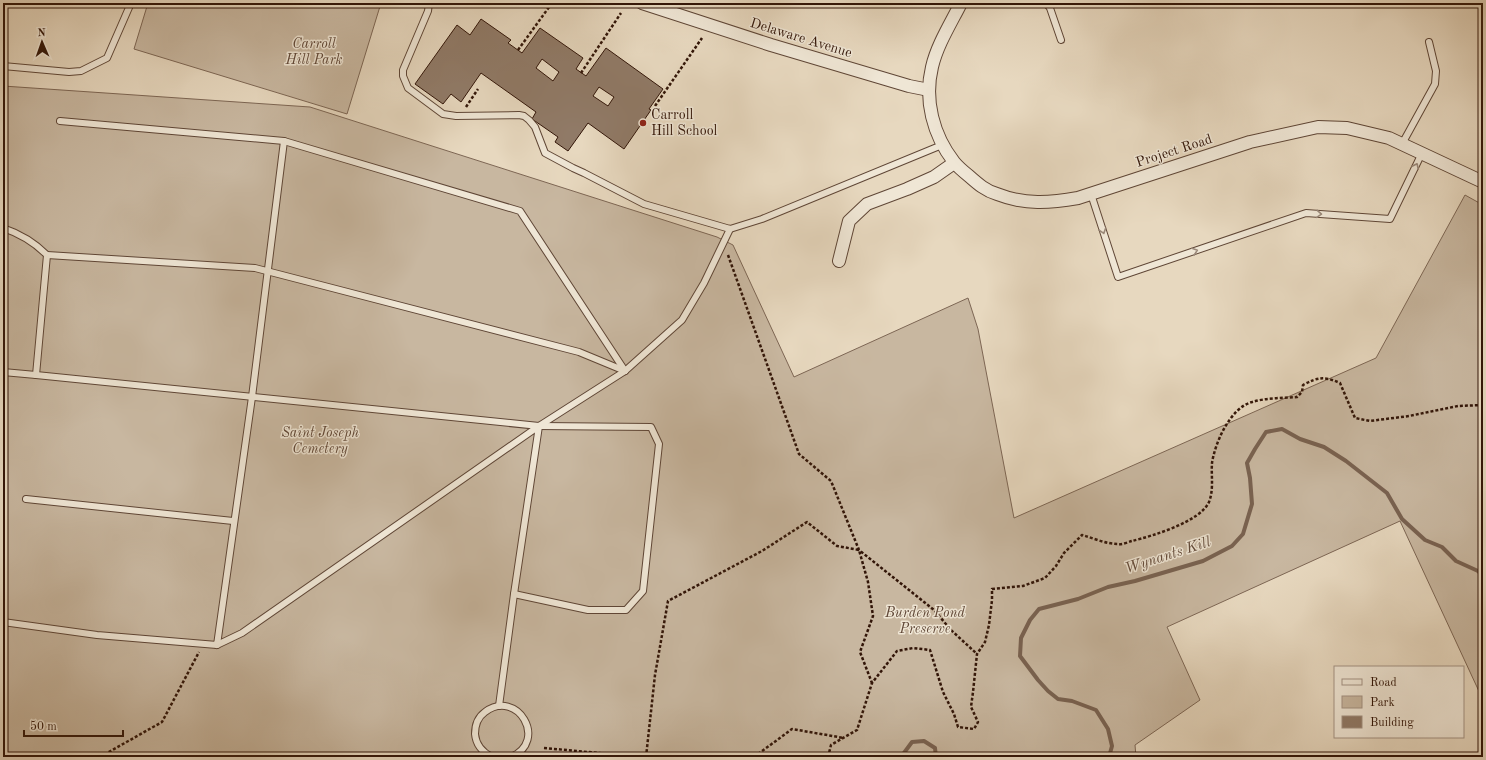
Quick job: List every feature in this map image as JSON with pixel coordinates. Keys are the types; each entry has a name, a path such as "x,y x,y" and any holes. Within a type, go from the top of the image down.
{"street":[{"name":"Delaware Avenue","path":"642,3 771,45 909,86 929,90"},
{"name":"Project Road","path":"961,3 935,56 931,68 929,90 931,117 942,145 954,163 981,187 996,194 1029,202 1052,203 1078,198 1250,142 1318,128 1346,128 1389,138 1483,182"},
{"path":"839,261 848,221 867,204 934,177 954,163"}],"lane":[{"path":"3,66 69,72 81,71 107,58 131,3"},
{"path":"429,3 428,11 403,70 403,76 408,88 443,114 460,116 524,116 535,127 545,153 644,204 730,229 762,218 942,145"},
{"path":"1046,3 1050,8 1061,40"},
{"path":"1402,144 1435,84 1436,71 1429,42"},
{"path":"60,121 284,141 520,211 625,371"},
{"path":"217,645 252,397 284,141"},
{"path":"1091,194 1118,277 1306,213 1390,219 1422,153"},
{"path":"3,228 10,230 40,248 47,255 255,268 290,276 579,352 625,371"},
{"path":"3,622 97,635 217,645 242,633 539,426 625,371 682,320 704,283 730,229"},
{"path":"36,375 47,255"},
{"path":"3,372 539,426 651,427 659,444 643,591 626,610 588,610 514,594"},
{"path":"499,706 539,426"},
{"path":"26,499 234,521"},
{"path":"492,757 480,748 476,739 475,730 477,721 483,714 490,708 499,706 507,706 518,712 526,722 528,730 528,738 524,746 519,752 511,757"}],"path":[{"path":"518,50 552,3"},
{"path":"581,73 621,13"},
{"path":"655,106 702,38"},
{"path":"460,116 478,89"},
{"path":"724,242 800,454 831,481 859,550 868,582 873,616 860,652 872,683"},
{"path":"828,757 831,745 857,730 872,683 897,651 913,648 930,650 943,692 954,714 958,727 974,729 978,722 971,707 977,654 985,642 992,600 992,589 1023,586 1045,578 1056,566 1064,553 1082,535 1118,544 1158,534 1183,524 1198,514 1208,503 1213,488 1211,474 1213,458 1222,433 1230,418 1241,408 1251,402 1297,397 1302,392 1303,385 1316,378 1330,379 1340,383 1355,418 1370,421 1409,416 1458,406 1483,405"},
{"path":"646,757 655,675 668,601 762,551 807,522 837,546 859,550 934,610 951,630 977,654"},
{"path":"100,757 162,722 204,644"},
{"path":"754,757 792,729 844,738"},
{"path":"544,748 642,757"}],"green space":[{"name":"Carroll Hill Park","path":"148,3 381,3 347,114 134,49"},
{"name":"Saint Joseph Cemetery","path":"3,86 310,107 717,237 733,245 794,377 968,298 978,329 1014,518 1376,358 1465,195 1483,205 1483,700 1400,521 1167,627 1200,700 1135,745 1136,757 3,757"}],"building":[{"path":"481,19 511,40 508,43 522,53 540,28 583,58 576,69 586,76 606,48 663,89 649,109 651,110 624,149 588,123 568,151 555,142 558,137 532,119 536,112 481,73 461,102 451,94 443,104 415,84 457,25 470,35","holes":["542,59 559,72 553,81 536,68","599,87 614,97 608,106 593,96"]}],"waterway":[{"name":"Wynants Kill","path":"1109,757 1112,746 1108,729 1096,710 1072,701 1058,699 1048,691 1020,656 1021,638 1030,620 1039,609 1078,599 1108,587 1135,581 1203,561 1232,546 1243,534 1252,504 1247,463 1266,432 1282,429 1300,439 1324,447 1346,461 1387,493 1402,519 1425,540 1442,547 1456,561 1478,571 1483,576"},
{"name":"Wynants Kill","path":"901,757 912,742 924,741 935,748 936,757"},
{"name":"Wynants Kill","path":"1049,757 1059,757"}],"place":[{"name":"Carroll Hill School","path":"643,123"}],"park label":[{"name":"Burden Pond Preserve","path":"925,622"}]}
